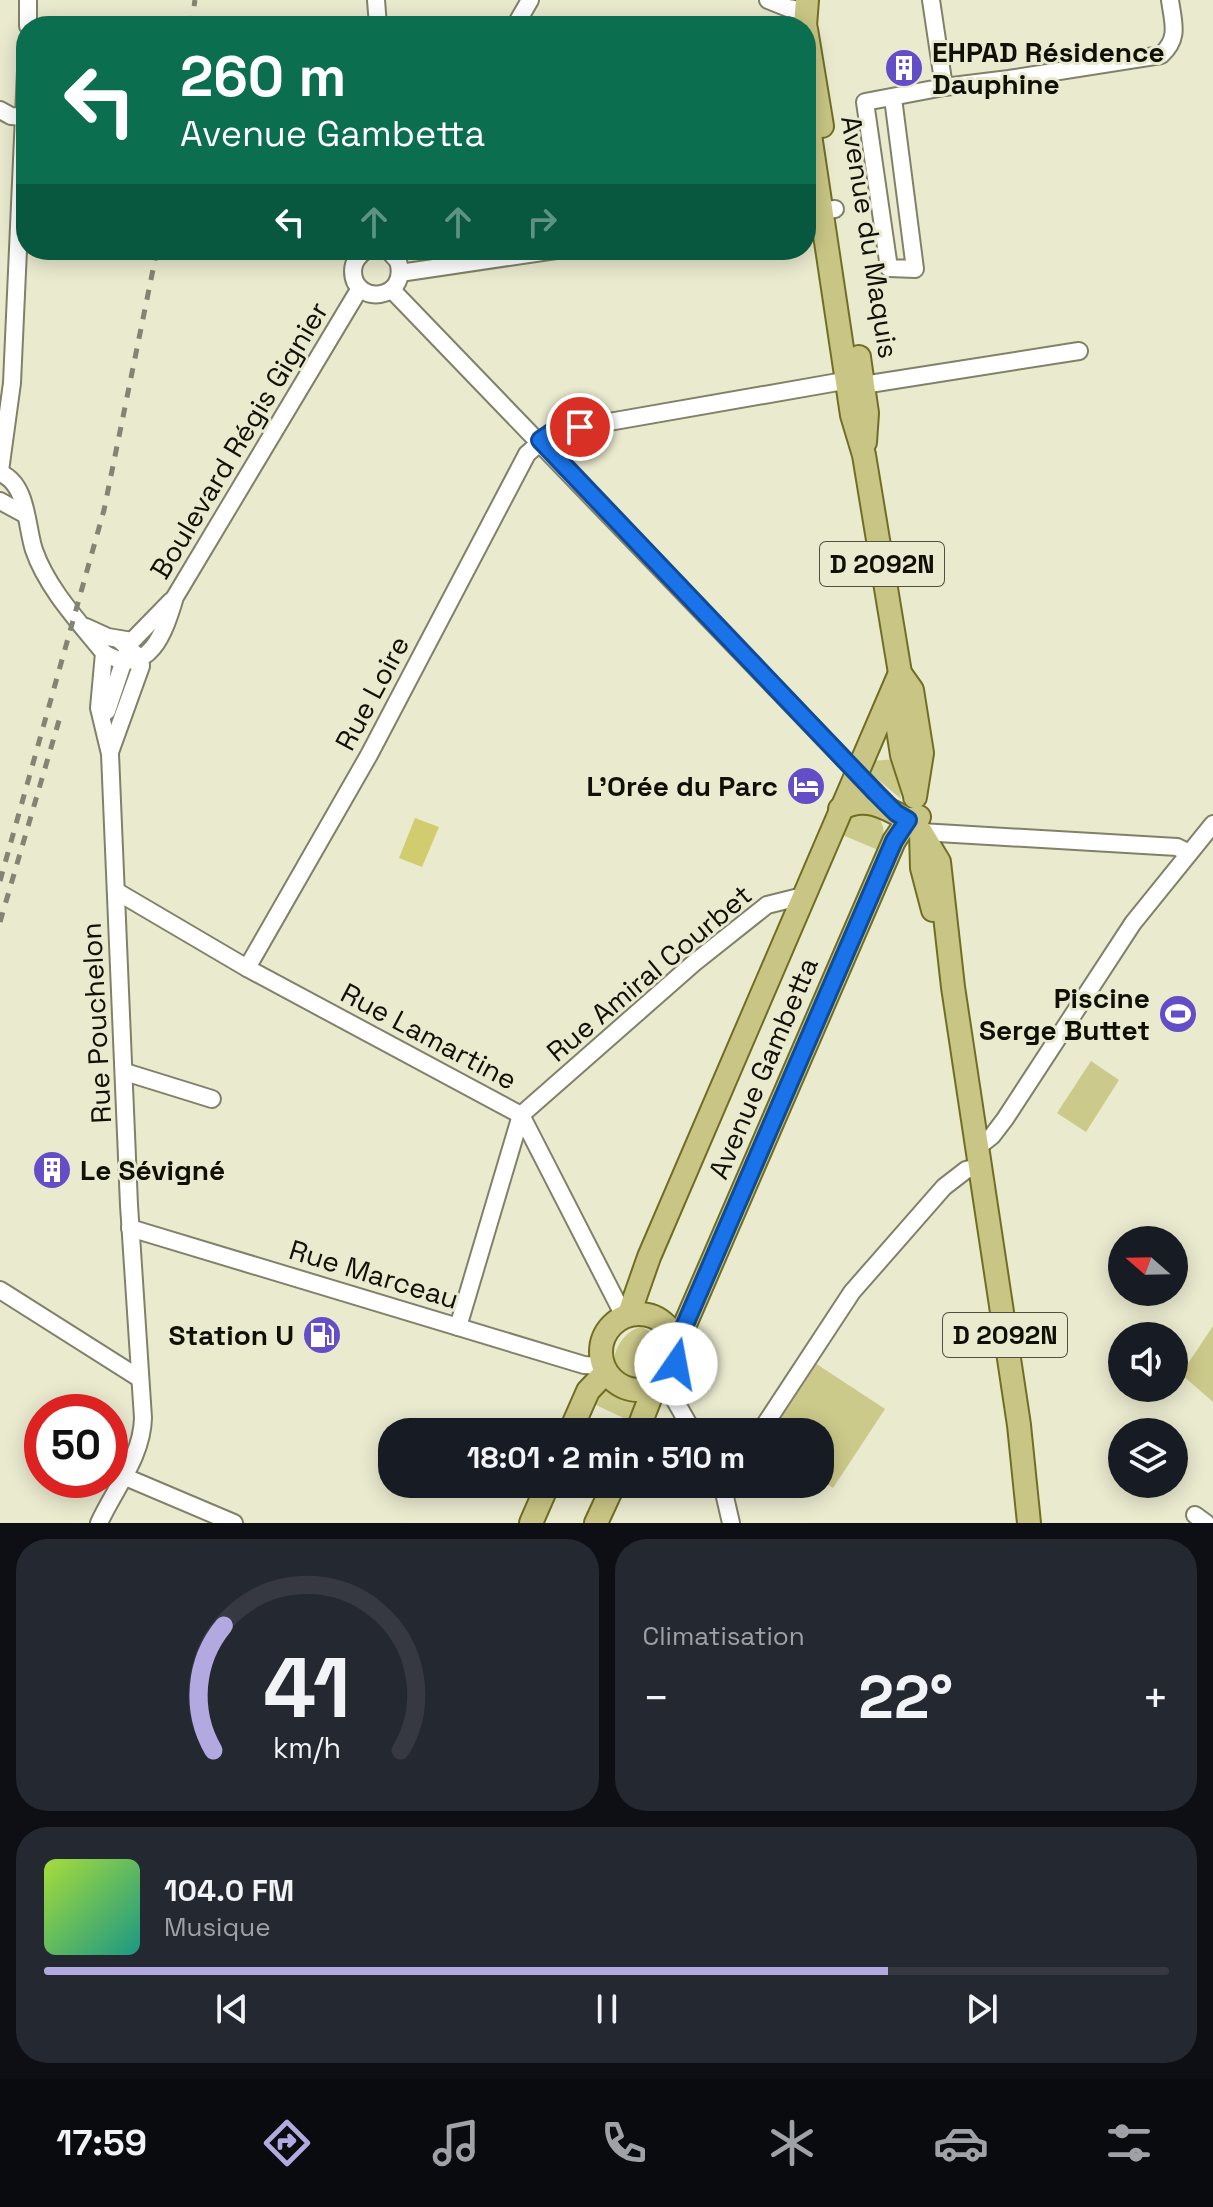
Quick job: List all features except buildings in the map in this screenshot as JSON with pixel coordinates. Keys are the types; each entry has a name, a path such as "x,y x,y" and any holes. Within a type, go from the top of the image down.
{"main road":[{"name":"Avenue du Maquis","path":"816,159 821,211"},
{"name":"Avenue du Maquis","path":"816,177 855,383 867,413 864,455 900,673 912,690 922,753 912,816"},
{"name":"Avenue du Maquis","path":"900,673 893,695 912,816"},
{"name":"Avenue Gambetta","path":"576,1418 588,1391 605,1369 602,1343 614,1322 627,1315 840,809 893,695"},
{"path":"840,809 859,801 871,802 912,816"},
{"name":"Avenue Gambetta","path":"643,1418 659,1384 676,1364 677,1343 894,841 912,816"},
{"name":"D 2092N","path":"912,816 953,987 1019,1425 1029,1523"},
{"path":"627,1315 642,1313 653,1316 672,1331 677,1343"},
{"path":"605,1369 615,1382 627,1389 641,1391 659,1384"},
{"path":"531,1523 542,1498"},
{"path":"596,1523 608,1498"}],"street":[{"path":"768,0 802,15"},
{"path":"931,0 944,87"},
{"path":"893,98 915,269 889,268 865,102 944,87 1161,55 1172,45 1174,30 1170,0"},
{"path":"16,235 0,466 20,493 34,551 43,569 104,653 99,708 110,754"},
{"name":"Boulevard Régis Gignier","path":"357,260 353,273 360,288 379,295 392,290"},
{"path":"395,260 392,290 540,440 857,773 912,816 1177,847 1189,853"},
{"name":"Boulevard Régis Gignier","path":"128,650 156,647 175,597 360,288"},
{"path":"540,440 552,432 855,383 1079,351"},
{"name":"Rue Loire","path":"247,968 369,755 527,454 540,440"},
{"path":"0,501 26,515"},
{"path":"81,624 128,650"},
{"path":"104,653 128,650"},
{"path":"103,725 128,650"},
{"name":"Boulevard Régis Gignier","path":"110,754 141,666 128,650"},
{"name":"Rue Pouchelon","path":"110,754 142,1437 128,1466"},
{"path":"769,1418 852,1292 944,1187 980,1156 1133,923 1212,829"},
{"name":"Rue Lamartine","path":"116,891 247,968 521,1115 627,1315"},
{"name":"Rue Amiral Courbet","path":"521,1115 694,963 767,905 803,896"},
{"path":"125,1072 212,1099"},
{"path":"458,1327 521,1115"},
{"name":"Rue Marceau","path":"130,1228 605,1369"},
{"path":"0,1290 139,1378"},
{"path":"659,1384 683,1418"},
{"path":"128,1478 234,1523"},
{"name":"Rue Pouchelon","path":"99,1523 112,1498"},
{"path":"725,1498 731,1523"}],"shaded area":[{"path":"896,759 901,799 868,771 872,761"},
{"path":"860,812 877,816 882,825 883,837 878,850 840,834 850,816"},
{"path":"415,818 439,827 422,867 399,858"},
{"path":"1091,1061 1119,1080 1086,1132 1057,1113"},
{"path":"1213,1326 1213,1402 1188,1380 1188,1364"},
{"path":"640,1327 654,1335 662,1355 654,1377 641,1383 619,1373 615,1364 616,1351 623,1338"},
{"path":"815,1363 885,1409 834,1486 834,1418 779,1418"},
{"path":"604,1383 642,1400 638,1418 623,1418 592,1403"}],"railway":[{"path":"193,16 195,0"},
{"path":"0,881 104,510 155,260"},
{"path":"0,922 60,717"}],"place":[{"name":"EHPAD Résidence Dauphine","path":"904,68"},
{"name":"L'Orée du Parc","path":"806,786"},
{"name":"Piscine Serge Buttet","path":"1178,1014"},
{"name":"Le Sévigné","path":"52,1170"},
{"name":"Station U","path":"322,1335"}],"route":[{"path":"580,427 552,432 540,440 876,793 908,820 894,841 677,1343 676,1364"}]}
